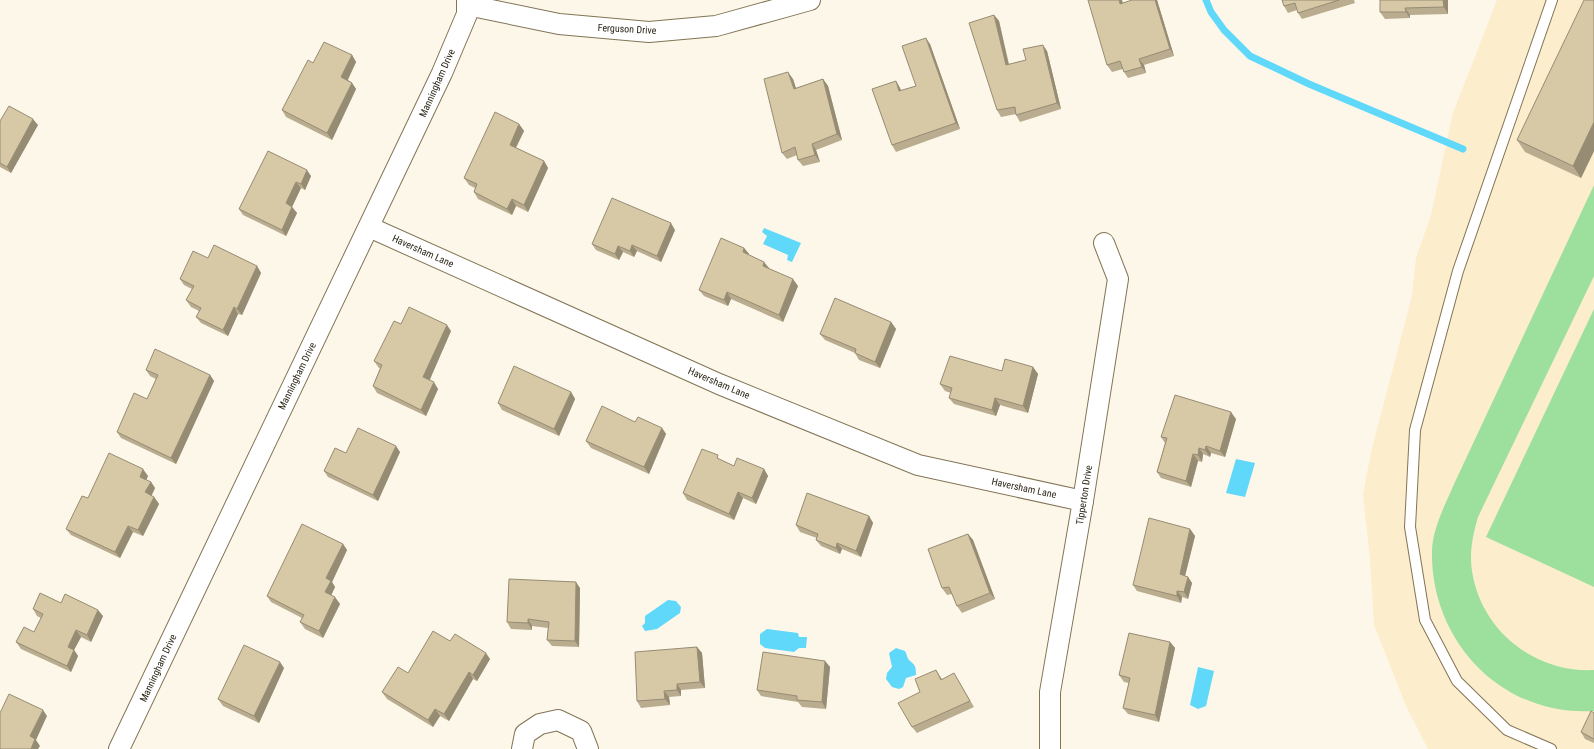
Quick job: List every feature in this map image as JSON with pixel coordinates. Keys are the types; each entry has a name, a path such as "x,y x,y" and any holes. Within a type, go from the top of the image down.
{"street":[{"name":"Ferguson Drive","path":"467,2 559,24 649,32 716,26 810,0"},
{"name":"Manningham Drive","path":"119,749 442,74 467,14 467,2"},
{"name":"Haversham Lane","path":"368,227 719,384 918,465 1083,500"},
{"name":"Tipperton Drive","path":"1050,749 1050,692 1083,500 1118,278 1104,243"},
{"path":"522,749 525,734 540,724 558,720 581,731 588,749"}],"lane":[{"path":"1551,749 1507,730 1457,681 1426,620 1410,527 1415,430 1458,271 1552,0"}],"shaded area":[{"path":"1497,0 1594,0 1594,749 1428,749 1406,706 1374,625 1370,558 1363,495 1371,452 1412,296 1416,258 1431,215 1453,113"}],"green space":[{"path":"1594,185 1594,276 1478,517 1471,550 1472,571 1477,593 1487,612 1499,629 1514,644 1532,656 1551,664 1572,669 1594,670 1594,711 1561,710 1530,701 1502,687 1478,667 1458,643 1444,614 1435,583 1432,550 1440,515"},
{"path":"1594,309 1594,587 1486,537"}],"water":[{"path":"764,228 801,243 792,262 787,260 788,255 763,244 767,236 762,232"},
{"path":"1236,459 1255,463 1245,497 1226,493"},
{"path":"668,600 676,601 681,607 680,613 657,629 645,631 642,626 645,623 645,616"},
{"path":"767,629 798,633 799,637 807,637 806,648 799,648 794,652 765,648 760,644 760,634"},
{"path":"896,648 905,651 908,659 915,666 916,672 916,675 906,678 903,687 899,689 892,687 886,679 887,673 892,667 889,653"},
{"path":"1198,667 1214,671 1206,706 1198,709 1190,705"}],"building":[{"path":"1088,0 1119,0 1120,4 1132,0 1155,0 1170,49 1139,59 1142,67 1124,72 1120,61 1107,65"},
{"path":"1282,0 1339,0 1298,13 1295,3 1284,6"},
{"path":"1380,0 1443,0 1444,7 1405,8 1406,12 1380,12"},
{"path":"1584,0 1594,0 1594,122 1573,166 1517,140"},
{"path":"994,15 1006,65 1026,60 1023,49 1043,45 1057,103 1016,115 1015,107 997,110 969,23"},
{"path":"926,38 956,123 892,145 872,89 896,81 899,91 916,86 902,46"},
{"path":"324,42 352,55 341,77 352,83 327,133 282,110 308,60 313,63"},
{"path":"788,72 794,89 823,79 837,134 812,144 815,155 798,160 795,147 782,153 764,79"},
{"path":"9,106 33,119 7,167 0,163 0,121"},
{"path":"495,112 519,124 510,145 544,161 524,205 512,199 507,209 474,192 477,184 464,178"},
{"path":"268,151 307,170 301,184 296,182 286,203 292,207 282,230 239,209"},
{"path":"612,198 671,223 657,256 632,245 630,251 618,246 615,254 592,244"},
{"path":"721,238 744,248 743,252 764,262 763,266 793,279 779,315 727,292 724,300 699,290"},
{"path":"214,245 257,266 237,309 234,307 223,330 196,317 201,308 186,300 194,286 180,279 193,251 208,258"},
{"path":"835,298 891,322 875,362 855,353 856,349 820,334"},
{"path":"409,307 447,325 423,377 434,382 421,410 373,386 382,365 374,361 394,321 401,324"},
{"path":"155,349 210,375 171,458 117,432 134,393 147,399 158,375 146,370"},
{"path":"950,356 1002,371 1005,359 1033,367 1023,406 995,398 992,410 949,398 952,388 940,384"},
{"path":"514,366 571,392 554,429 498,403"},
{"path":"1175,395 1231,412 1220,451 1206,446 1205,450 1199,448 1198,455 1193,454 1186,481 1157,472 1167,438 1161,437"},
{"path":"602,406 635,422 638,417 662,428 644,467 586,441"},
{"path":"358,428 396,446 373,495 324,471 335,448 346,453"},
{"path":"702,449 718,455 717,458 734,466 737,458 764,469 752,498 738,492 729,514 683,493"},
{"path":"109,453 143,469 140,477 151,482 145,492 154,497 138,530 128,526 115,552 66,529 82,496 88,498"},
{"path":"807,493 869,516 856,551 837,543 836,548 816,540 818,534 796,525"},
{"path":"1149,518 1190,529 1180,574 1188,577 1184,592 1177,591 1177,596 1133,585"},
{"path":"302,524 343,544 326,578 331,581 325,592 335,597 319,631 300,622 304,615 267,596"},
{"path":"968,534 990,593 957,606 949,587 942,588 928,549"},
{"path":"509,579 576,582 575,641 547,640 549,622 528,619 528,623 507,622"},
{"path":"40,593 61,603 65,594 98,610 87,635 76,630 68,647 74,650 67,666 16,642 24,627 34,632 43,614 33,609"},
{"path":"433,631 450,641 455,634 486,653 473,675 469,672 444,714 435,709 428,720 382,692 398,667 408,673"},
{"path":"1129,633 1170,642 1155,715 1123,708 1130,678 1119,675"},
{"path":"244,645 280,662 254,716 218,699"},
{"path":"697,647 700,682 677,684 677,690 664,691 665,699 637,701 635,652"},
{"path":"763,652 825,661 822,702 797,700 797,696 757,690"},
{"path":"936,670 941,680 954,673 970,701 912,727 898,703 920,692 915,679"},
{"path":"9,694 43,710 30,736 35,739 31,749 0,749 0,713"},
{"path":"1591,711 1594,713 1594,739 1581,732"}],"waterway":[{"path":"1206,0 1211,12 1224,30 1250,56 1309,84 1463,149"}]}
